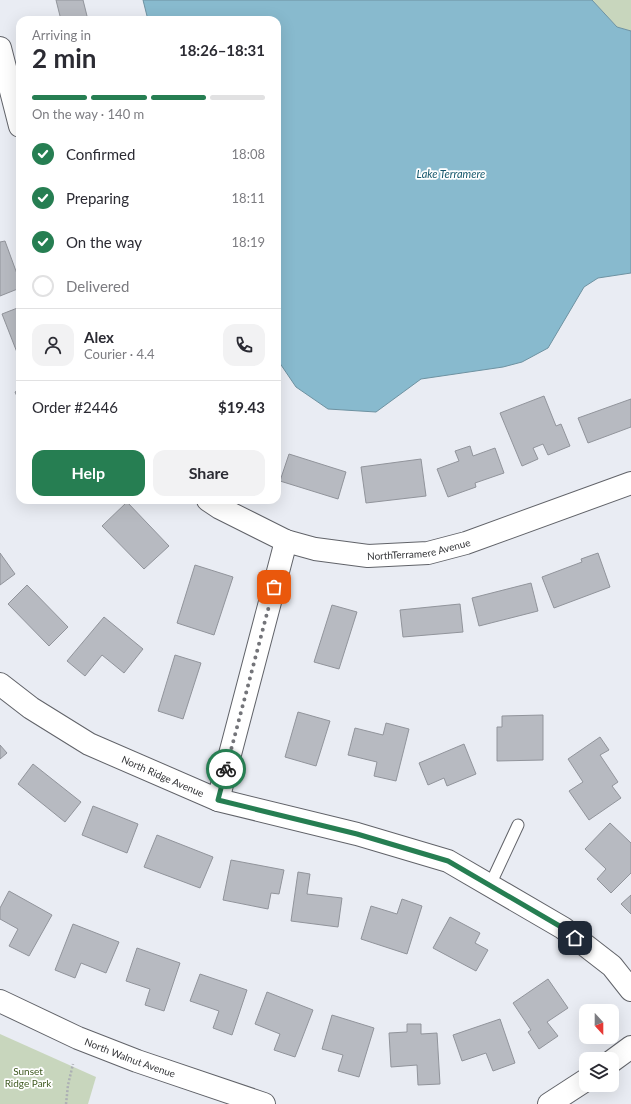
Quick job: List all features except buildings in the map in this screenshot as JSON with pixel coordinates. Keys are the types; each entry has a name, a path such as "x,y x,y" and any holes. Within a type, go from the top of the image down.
{"street":[{"path":"0,48 16,110"},
{"name":"NorthTerramere Avenue","path":"214,504 286,541 314,549 368,556 428,553 466,543 631,483"},
{"path":"218,800 286,541"},
{"name":"North Ridge Avenue","path":"0,684 31,708 88,744 218,800 357,834 448,861 563,928 612,966 631,990"},
{"name":"North Walnut Avenue","path":"0,1001 85,1040 137,1061 264,1104"},
{"path":"619,1056 631,1047"},
{"path":"549,1104 579,1085"}],"lane":[{"path":"490,885 518,825"}],"path":[{"path":"66,1104 68,1085 73,1064"}],"green space":[{"path":"592,0 631,0 631,31 617,27"},
{"name":"Sunset Ridge Park","path":"0,1034 96,1077 88,1104 0,1104"}],"water":[{"name":"Lake Terramere","path":"143,0 592,0 617,27 631,31 631,273 598,278 584,287 548,348 522,362 503,367 421,379 376,412 328,409 296,387 281,365 281,16 147,16"}],"way so far":[{"path":"226,769 274,587"}],"route":[{"path":"226,769 218,800 357,834 448,861 563,928 575,938"}]}
